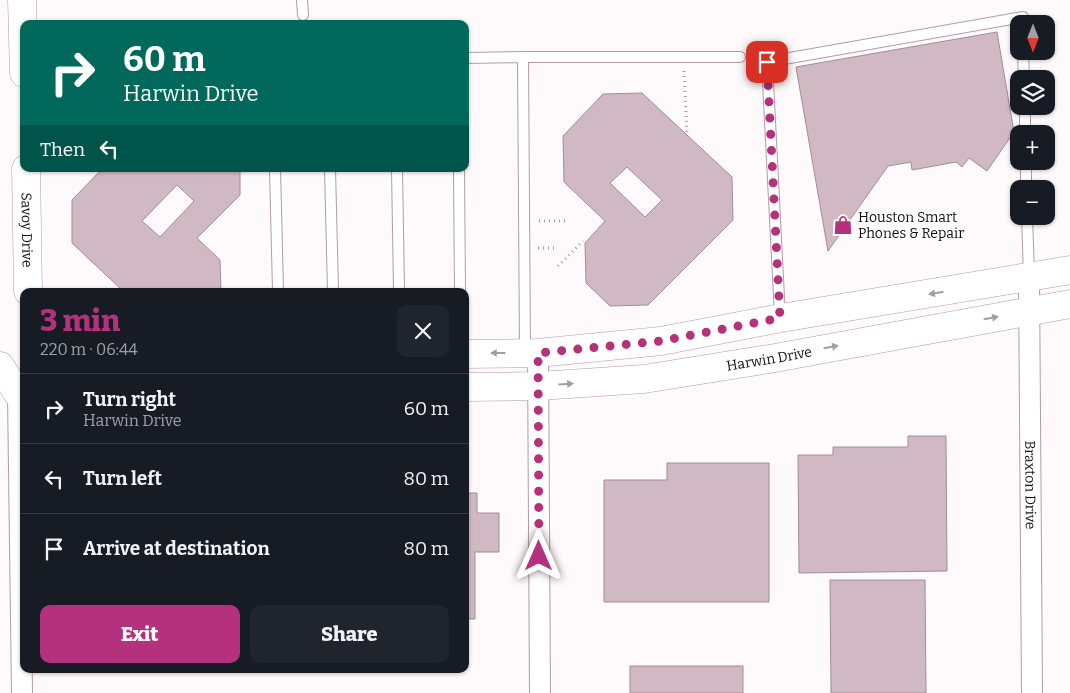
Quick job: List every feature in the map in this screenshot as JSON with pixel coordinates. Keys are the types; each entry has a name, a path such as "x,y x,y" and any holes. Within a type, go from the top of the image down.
{"main road":[{"path":"22,0 23,20"},
{"name":"Savoy Drive","path":"26,172 28,288"},
{"path":"469,354 532,353 661,341 780,318 1070,270"},
{"name":"Harwin Drive","path":"469,388 538,386 644,379 775,358 1070,304"},
{"path":"0,359 20,360"},
{"path":"0,366 16,390"}],"street":[{"name":"Braxton Drive","path":"1029,277 1032,693"},
{"path":"532,353 538,386 540,693"},
{"path":"16,390 20,592"},
{"path":"22,673 22,693"}],"lane":[{"path":"302,0 302,15"},
{"path":"780,318 767,62 1010,19"},
{"path":"523,57 532,353"},
{"path":"469,58 740,57"},
{"path":"275,172 278,288"},
{"path":"330,172 334,288"},
{"path":"397,172 399,288"},
{"path":"460,172 460,288"},
{"path":"1027,225 1029,277"}],"path":[{"path":"685,88 687,136"},
{"path":"557,221 567,221"},
{"path":"558,266 583,241"}],"building":[{"path":"997,32 1013,125 1010,125 1010,138 987,171 969,158 962,167 956,162 912,170 911,162 888,166 828,251 796,67"},
{"path":"642,93 732,177 733,220 648,305 610,306 586,283 585,243 605,221 564,182 563,136 603,94","holes":["627,167 662,200 645,217 610,183"]},
{"path":"99,172 240,172 240,195 197,238 220,260 221,288 120,288 72,243 72,200","holes":["177,185 194,201 160,237 142,221"]},
{"path":"908,436 946,436 947,571 799,573 798,455 833,455 833,447 908,447"},
{"path":"667,463 769,463 769,602 604,602 604,480 667,480"},
{"path":"469,493 477,493 477,513 499,513 499,552 475,552 475,619 469,619"},
{"path":"830,580 925,580 926,693 831,693"},
{"path":"630,666 743,666 743,693 630,693"}],"place":[{"name":"Houston Smart Phones & Repair","path":"843,225"}],"route":[{"path":"539,556 538,353 661,341 780,318 767,62"}]}
